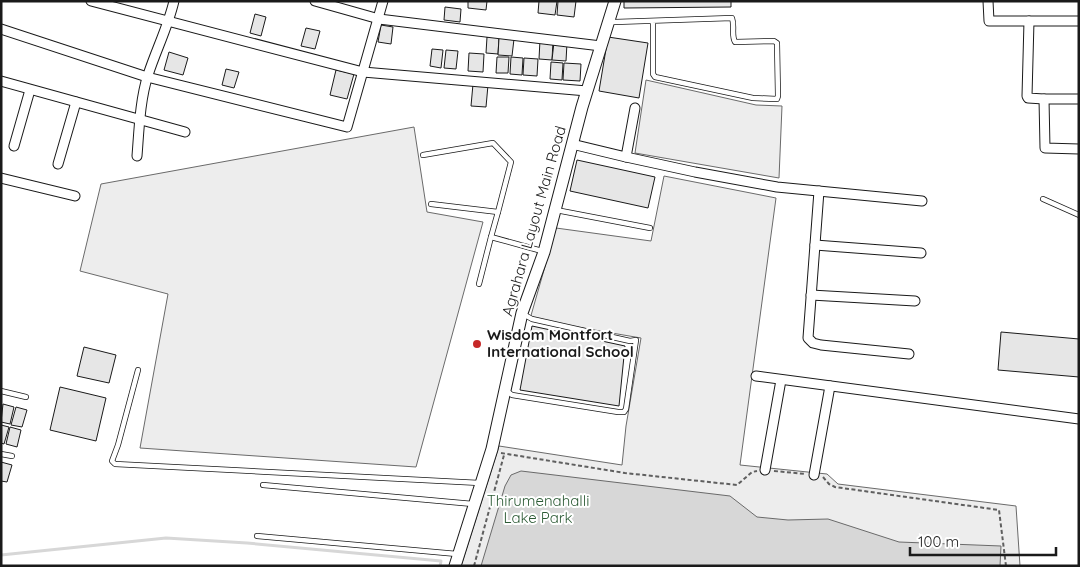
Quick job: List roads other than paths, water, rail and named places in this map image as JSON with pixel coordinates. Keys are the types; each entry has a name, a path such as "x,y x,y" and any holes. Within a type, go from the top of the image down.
{"street":[{"path":"91,1 363,72 587,91"},
{"path":"137,156 140,119 147,77 169,21 174,1"},
{"path":"315,1 379,19 601,46"},
{"path":"1,29 147,77 347,127 383,1"},
{"name":"Agrahara Layout Main Road","path":"456,560 492,450 522,313 544,252 572,144 615,1"},
{"path":"988,1 989,21 1079,21"},
{"path":"1029,21 1028,98 1079,99"},
{"path":"1,81 185,132"},
{"path":"14,146 30,90"},
{"path":"1044,99 1045,148 1079,149"},
{"path":"58,164 76,102"},
{"path":"626,157 635,108"},
{"path":"572,144 704,174 776,187 922,201"},
{"path":"1,178 74,196"},
{"path":"819,191 808,338 813,343 908,354"},
{"path":"815,245 922,253"},
{"path":"811,294 915,301"},
{"path":"756,376 1079,419"},
{"path":"766,470 781,380"},
{"path":"814,475 830,386"}],"lane":[{"path":"608,22 732,18 733,40 735,42 774,41 777,43 777,99 754,98 655,77 653,74 653,21"},
{"path":"423,155 492,143 511,162 479,284"},
{"path":"1043,199 1079,215"},
{"path":"431,204 498,212"},
{"path":"555,210 650,228"},
{"path":"491,237 544,252"},
{"path":"504,389 512,395 618,412 624,412 626,409 636,340 630,341 532,320 522,313"},
{"path":"138,370 112,461 115,464 480,483"},
{"path":"1,391 26,397"},
{"path":"1,454 12,456"},
{"path":"263,485 473,504"},
{"path":"257,536 456,560"}],"waterway":[{"path":"1,555 166,538 247,543 441,561 440,566"}],"place":[{"name":"Wisdom Montfort International School","path":"477,344"}],"park label":[{"name":"Thirumenahalli Lake Park","path":"538,510"}]}
